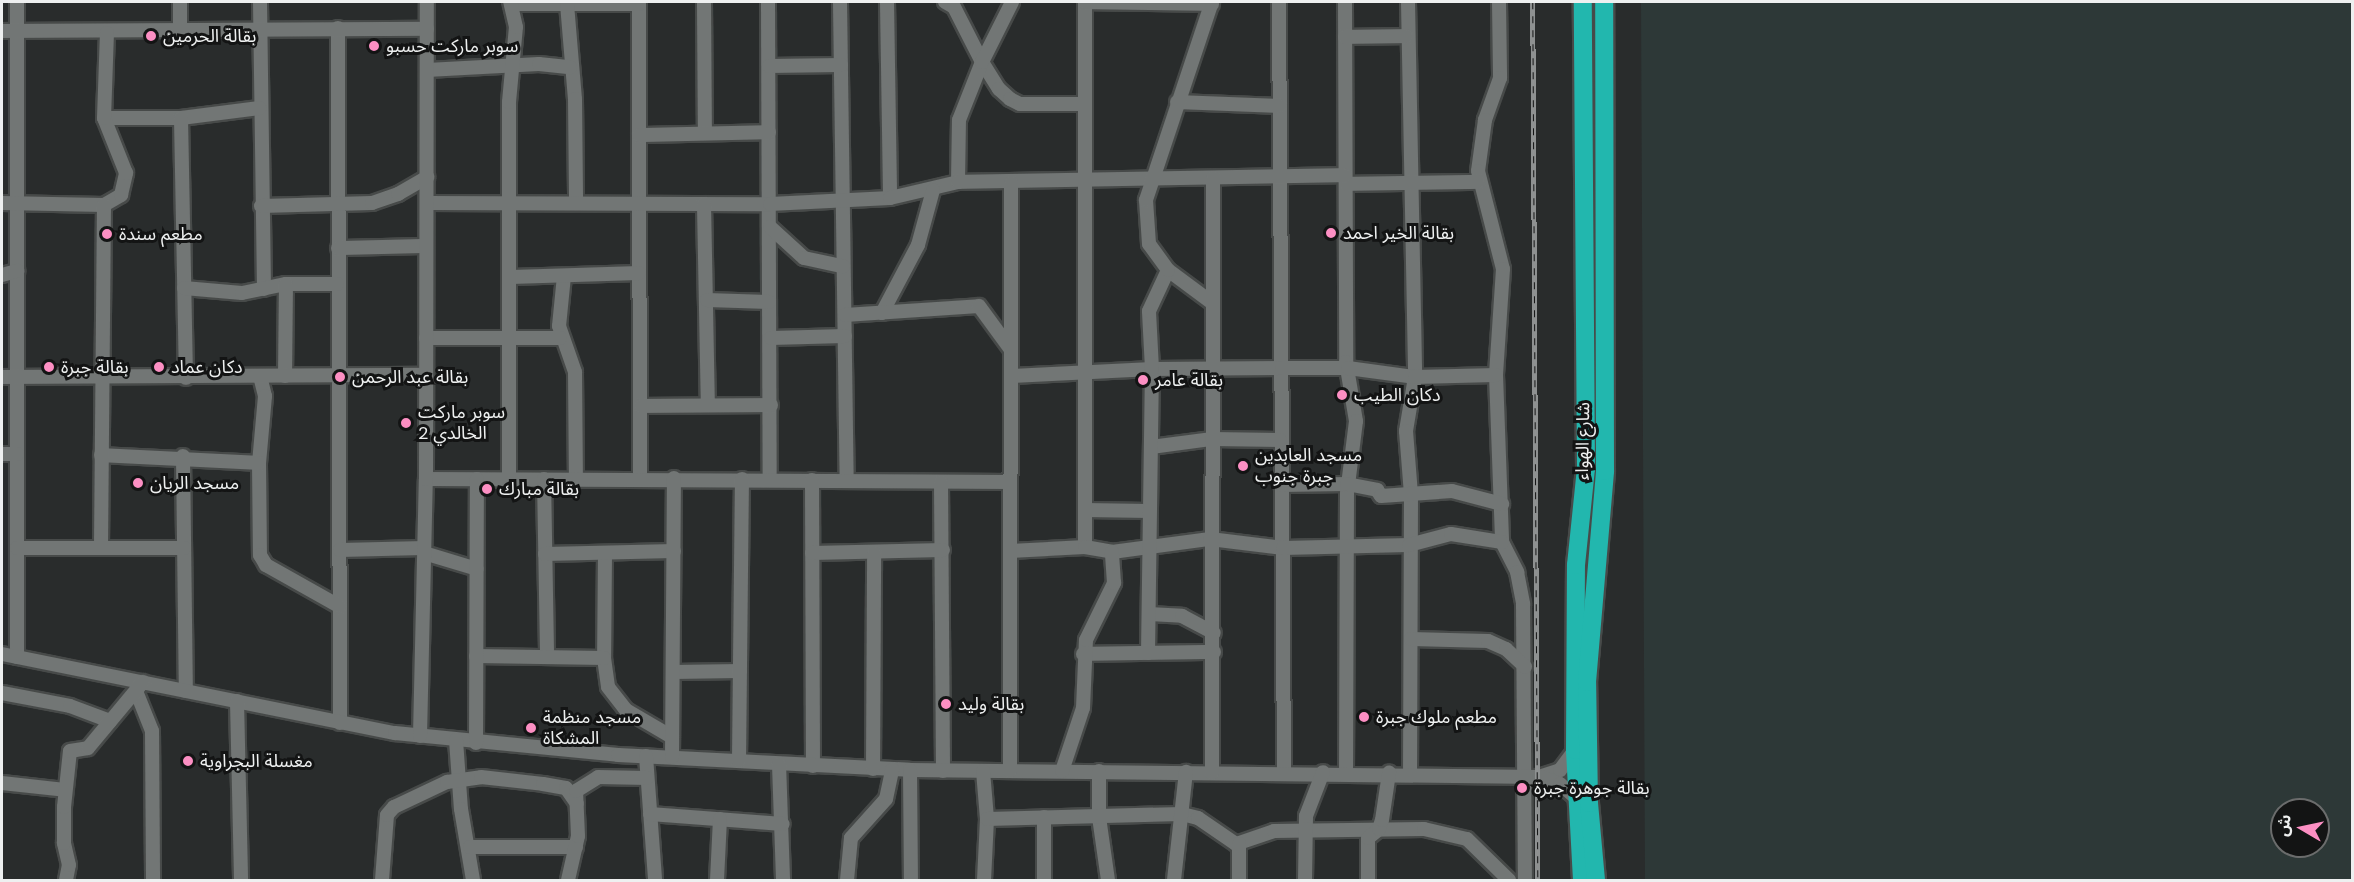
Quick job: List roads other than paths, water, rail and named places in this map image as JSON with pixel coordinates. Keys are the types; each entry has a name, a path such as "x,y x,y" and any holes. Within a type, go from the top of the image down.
{"highway":[{"name":"شارع الهواء","path":"1582,880 1575,750 1576,565 1586,469 1583,2"},
{"name":"شارع الهواء","path":"1596,880 1589,803 1587,682 1605,471 1604,2"}],"street":[{"path":"17,2 17,657"},
{"path":"180,2 180,30"},
{"path":"260,2 259,108 264,289"},
{"path":"420,736 426,479 427,2"},
{"path":"704,2 705,133"},
{"path":"768,2 770,479"},
{"path":"840,2 847,480"},
{"path":"887,2 890,198"},
{"path":"945,2 954,7 982,62 999,89 1020,104 1084,104"},
{"path":"958,182 959,120 982,62 1012,2"},
{"path":"1085,547 1083,181 1085,2 1212,3 1150,180 1146,200 1147,234 1168,270 1211,302"},
{"path":"1280,2 1282,368 1280,440 1284,773"},
{"path":"1345,2 1348,387 1356,421 1347,484 1346,773"},
{"path":"1408,2 1406,36 1415,377 1407,431 1411,495 1409,545 1410,774"},
{"path":"1498,2 1500,78 1485,120 1478,182 1496,231 1503,268 1496,375 1502,542 1521,586 1532,776 1525,880"},
{"path":"509,479 510,69 516,27 510,3 639,3 640,478"},
{"path":"567,4 570,67 575,99 576,203"},
{"path":"2,31 107,33 338,28 427,29"},
{"path":"338,28 340,723"},
{"path":"2,203 104,205 121,195 126,173 104,118 107,33"},
{"path":"1345,37 1406,36"},
{"path":"428,70 510,69 539,64 570,67"},
{"path":"768,66 841,65"},
{"path":"1177,102 1280,106"},
{"path":"104,118 181,118 259,108"},
{"path":"2,109 17,109"},
{"path":"181,118 186,378"},
{"path":"639,135 769,132"},
{"path":"427,203 770,204 890,198 933,190 958,182 1011,183 1280,176 1411,184 1478,182"},
{"path":"261,206 338,205 380,201 427,177"},
{"path":"1212,773 1214,633 1210,539 1213,178"},
{"path":"1010,771 1011,183"},
{"path":"882,313 918,245 933,190"},
{"path":"704,204 708,405"},
{"path":"101,547 104,205"},
{"path":"770,227 810,261 843,266"},
{"path":"338,248 426,246"},
{"path":"1148,653 1152,369 1149,311 1168,270"},
{"path":"2,275 17,271"},
{"path":"510,277 639,273"},
{"path":"564,276 560,338 575,372 576,478"},
{"path":"184,288 242,293 286,284 337,284"},
{"path":"285,376 286,284"},
{"path":"707,300 769,302"},
{"path":"845,315 979,306 1009,347"},
{"path":"771,338 845,336"},
{"path":"426,338 560,338"},
{"path":"1012,376 1152,369 1282,368 1348,368 1415,377 1496,375"},
{"path":"2,377 101,375 186,378 426,375"},
{"path":"260,376 265,396 259,463 262,561 339,606"},
{"path":"641,406 771,405"},
{"path":"1151,447 1212,439 1280,440"},
{"path":"2,454 17,454"},
{"path":"102,455 183,456 259,463"},
{"path":"183,456 186,691"},
{"path":"426,479 674,478 1010,482"},
{"path":"672,757 674,478"},
{"path":"476,743 477,479"},
{"path":"544,479 547,657"},
{"path":"739,761 742,479"},
{"path":"812,480 813,766"},
{"path":"941,482 944,771"},
{"path":"1281,485 1347,484 1377,490 1381,496 1452,491 1502,504"},
{"path":"1085,510 1149,511"},
{"path":"1010,551 1085,547 1112,552 1210,539 1283,548 1346,548 1409,545 1451,534 1502,542"},
{"path":"17,548 184,548"},
{"path":"340,550 424,550 477,569"},
{"path":"812,553 943,550"},
{"path":"545,554 674,551"},
{"path":"1062,771 1083,708 1083,654 1086,640 1112,591 1112,552"},
{"path":"605,553 604,658 608,687 617,702 672,737"},
{"path":"873,769 874,553"},
{"path":"1149,614 1182,616 1214,633"},
{"path":"1411,639 1488,641 1506,649 1525,667"},
{"path":"1083,654 1214,652"},
{"path":"2,654 140,687 186,691 340,723 420,736 476,743 646,756 892,770 1323,772 1532,776 1560,770 1575,750"},
{"path":"476,656 604,658"},
{"path":"673,672 740,671"},
{"path":"66,880 69,865 63,834 70,751 88,748 140,687"},
{"path":"140,687 152,730 153,880"},
{"path":"2,693 58,703 110,721"},
{"path":"237,701 241,880"},
{"path":"456,740 458,778 470,847 473,880"},
{"path":"646,756 655,880"},
{"path":"778,764 783,824 783,880"},
{"path":"847,880 851,838 856,828 886,799 892,770"},
{"path":"910,770 911,880"},
{"path":"983,771 987,819 984,880"},
{"path":"1099,771 1099,816 1108,880"},
{"path":"1174,880 1186,772"},
{"path":"1305,880 1305,829 1309,807 1323,772"},
{"path":"1368,880 1368,838 1379,829 1389,773"},
{"path":"1532,776 1560,784 1577,799"},
{"path":"382,880 387,815 394,807 458,778 481,777 566,788 577,804"},
{"path":"568,880 576,847 576,791 593,779 647,778"},
{"path":"2,783 65,790"},
{"path":"650,814 783,824"},
{"path":"987,819 1182,814 1198,818 1239,844"},
{"path":"1044,817 1044,880"},
{"path":"717,880 720,819"},
{"path":"1239,844 1274,831 1424,829 1467,839 1509,880"},
{"path":"1239,844 1239,880"},
{"path":"470,847 576,847"}],"railway":[{"path":"1533,2 1538,880"}],"place":[{"name":"بقالة الحرمين","path":"151,36"},
{"name":"سوبر ماركت حسبو","path":"374,46"},
{"name":"بقالة الخير احمد","path":"1331,233"},
{"name":"مطعم سندة","path":"107,234"},
{"name":"بقالة جبرة","path":"49,367"},
{"name":"دكان عماد","path":"159,367"},
{"name":"بقالة عبد الرحمن","path":"340,377"},
{"name":"بقالة عامر","path":"1143,380"},
{"name":"دكان الطيب","path":"1342,395"},
{"name":"سوبر ماركت الخالدي 2","path":"406,423"},
{"name":"مسجد العابدين جبرة جنوب","path":"1243,466"},
{"name":"مسجد الريان","path":"138,483"},
{"name":"بقالة مبارك","path":"487,489"},
{"name":"بقالة وليد","path":"946,704"},
{"name":"مطعم ملوك جبرة","path":"1364,717"},
{"name":"مسجد منظمة المشكاة","path":"531,728"},
{"name":"مغسلة البجراوية","path":"188,761"},
{"name":"بقالة جوهرة جبرة","path":"1522,788"}]}
